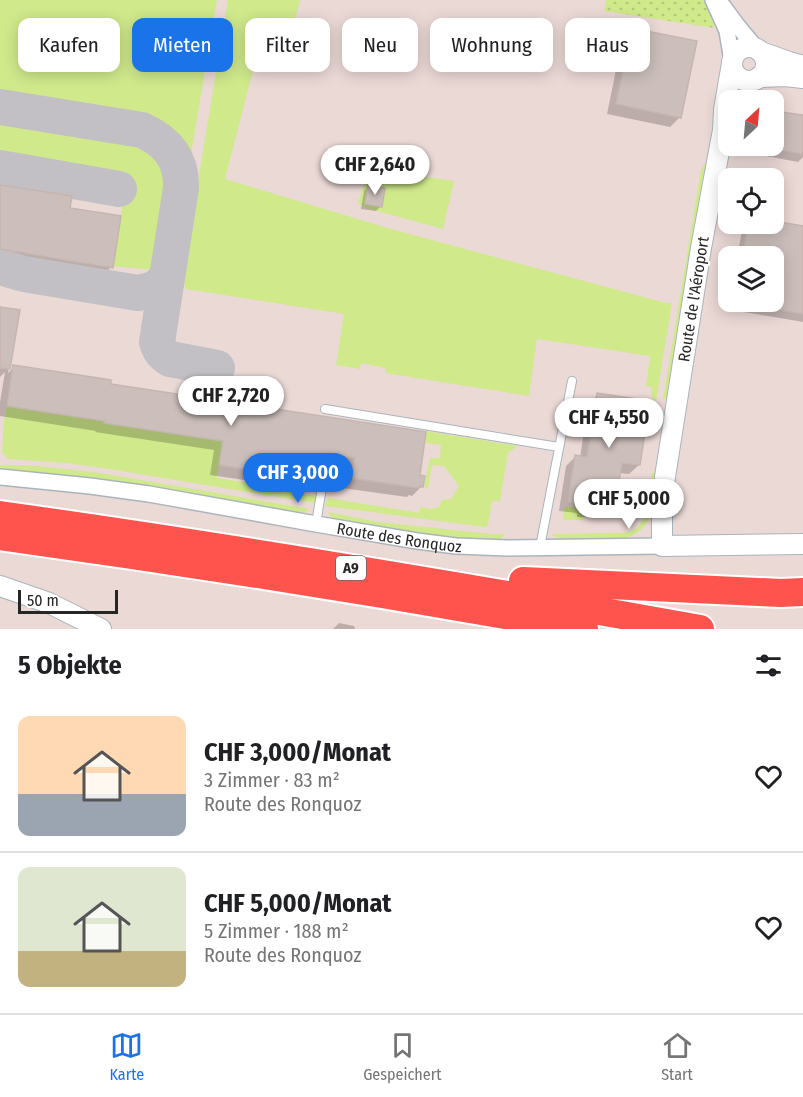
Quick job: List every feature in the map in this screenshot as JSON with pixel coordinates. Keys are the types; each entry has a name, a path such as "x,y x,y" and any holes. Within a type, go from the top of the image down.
{"highway":[{"name":"A9","path":"0,515 359,569 700,629"},
{"name":"A9","path":"0,536 380,594 584,629"},
{"path":"359,569 541,583 803,592"},
{"path":"732,590 803,578"}],"street":[{"name":"Route de l'Aéroport","path":"713,0 727,31 732,62 727,90"},
{"path":"719,0 766,60 763,74 745,90"},
{"path":"803,66 746,47 737,52 732,62 735,74 749,81 785,76 803,78"},
{"name":"Route de l'Aéroport","path":"662,546 662,504 665,477 701,248 719,156"},
{"name":"Route des Ronquoz","path":"0,477 149,494 456,546 499,548 803,544"},
{"path":"0,586 49,603 101,629"}],"lane":[{"path":"540,547 572,381"},
{"path":"325,409 559,447"},
{"path":"316,524 322,487"}],"green space":[{"path":"0,0 217,0 214,18 132,18 132,72 205,72 191,154 177,135 158,122 0,97"},
{"path":"228,0 300,0 295,18 245,18 245,72 253,72 225,179 391,229 672,303 656,401 652,400 652,387 646,386 650,356 537,339 529,396 385,373 385,368 361,363 360,369 336,365 344,314 186,289 183,282 216,72 233,72 233,18 225,18"},
{"path":"606,0 704,0 713,19 714,28 650,18 604,11"},
{"path":"0,116 131,138 154,153 161,162 166,181 152,270 113,266 126,181 0,159"},
{"path":"709,157 670,394 663,400 701,170"},
{"path":"369,169 454,181 443,229 366,208 358,203"},
{"path":"7,406 223,441 217,478 302,491 303,494 315,496 316,500 314,503 66,463 8,459 2,452"},
{"path":"426,431 518,446 508,453 500,501 492,501 488,525 485,527 325,506 328,498 420,513 420,507 431,509 439,507 442,500 451,499 459,486 444,466 432,465 428,488 424,487 430,458 440,458 441,445 425,443"},
{"path":"0,465 38,466 100,473 310,509 304,513 298,513 100,479 0,470"},
{"path":"654,472 657,476 651,513 643,528 636,533 627,538 559,539 551,534 621,533 635,529 644,517"},
{"path":"565,506 584,509 583,520 563,520"},
{"path":"328,512 378,522 506,534 496,540 435,535 336,519"}],"building":[{"path":"650,32 697,41 681,118 616,104 623,72 650,72"},
{"path":"784,112 803,115 803,154 784,151"},
{"path":"0,185 72,196 70,208 121,216 113,268 0,249"},
{"path":"368,185 385,188 382,207 365,204"},
{"path":"784,223 803,226 803,314 784,311 784,246 744,246 746,234 784,234"},
{"path":"0,307 20,310 10,369 0,368"},
{"path":"13,365 111,380 111,384 426,432 420,475 425,476 423,487 351,478 354,458 320,453 316,480 219,465 223,441 7,406"},
{"path":"597,393 650,401 640,465 622,463 619,481 622,482 615,497 607,504 586,508 586,504 568,502 575,455 587,457"}],"taxiway":[{"path":"0,107 142,130 159,140 172,153 179,168 181,188 157,342 165,356 170,359 217,368"},
{"path":"0,168 119,189"},
{"path":"0,267 24,274 138,293 155,288 167,276"}]}
